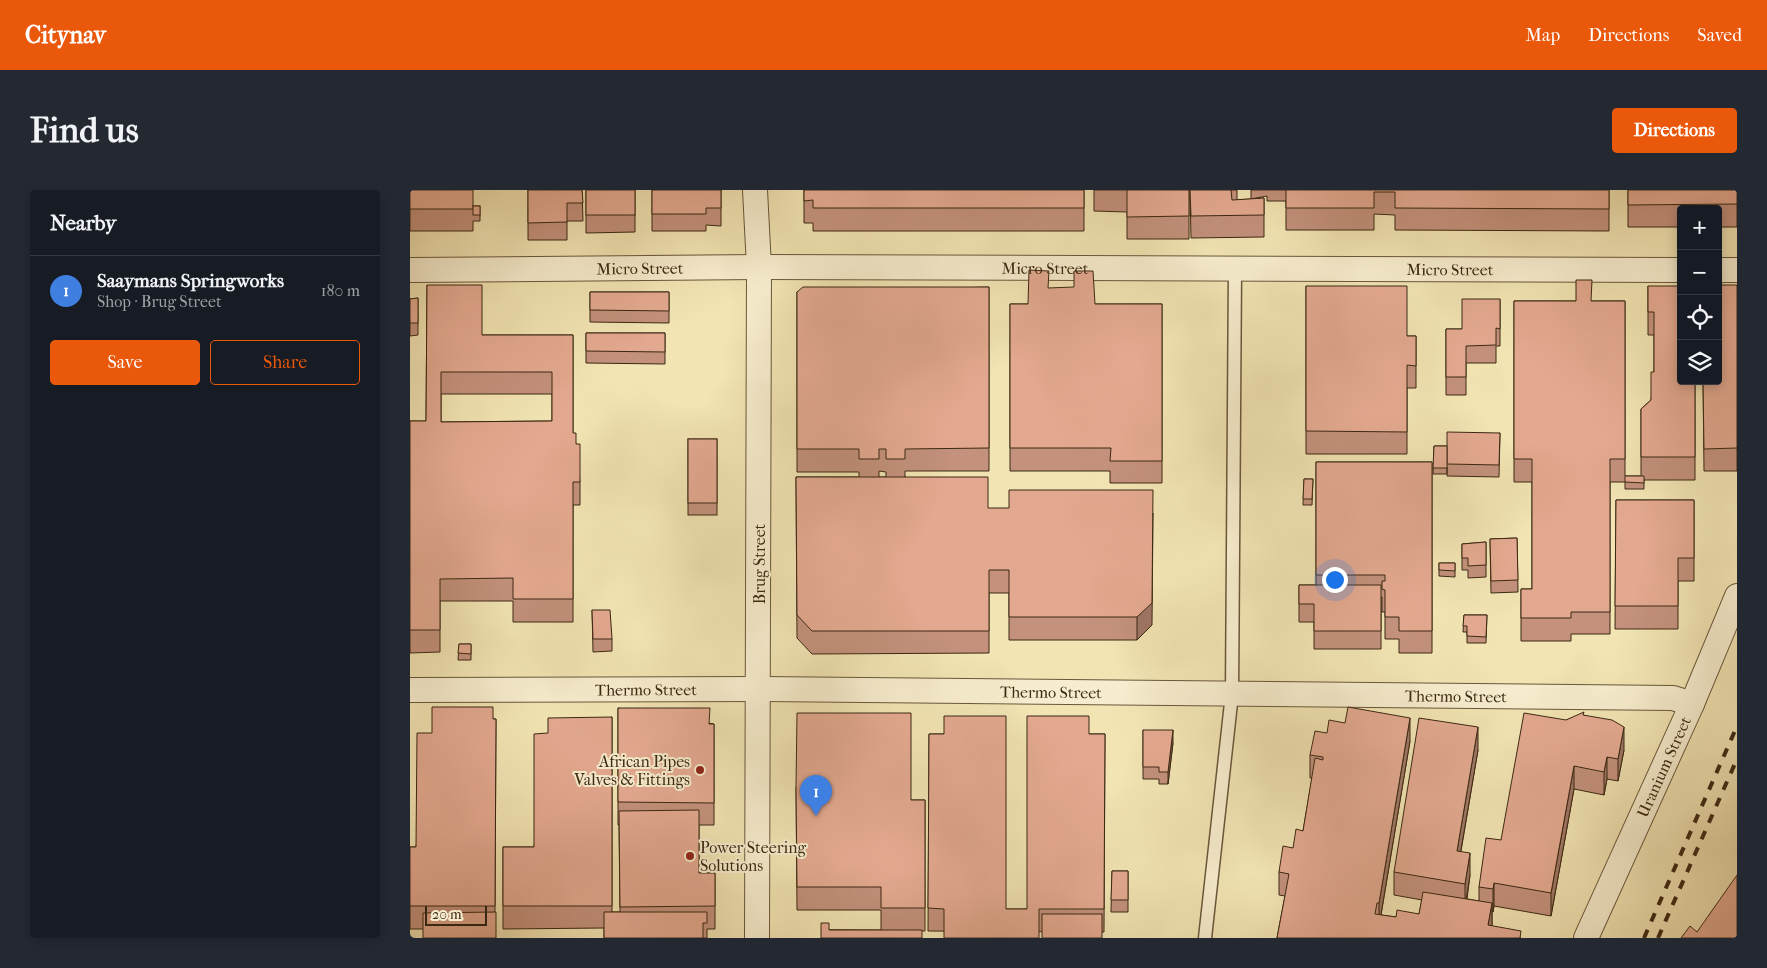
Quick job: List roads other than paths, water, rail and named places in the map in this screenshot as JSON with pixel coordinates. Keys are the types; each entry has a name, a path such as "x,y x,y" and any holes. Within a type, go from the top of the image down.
{"street":[{"name":"Brug Street","path":"755,190 759,266 757,938"},
{"name":"Micro Street","path":"410,270 759,266 1677,270"},
{"path":"1722,270 1737,270"},
{"name":"Uranium Street","path":"1586,938 1692,704 1737,596"},
{"name":"Thermo Street","path":"410,690 759,689 1673,698 1692,704"}],"lane":[{"path":"1204,938 1232,694 1235,268"}],"railway":[{"path":"1644,938 1737,726"},
{"path":"1658,938 1737,759"}],"place":[{"name":"African Pipes Valves & Fittings","path":"700,770"},
{"name":"Saaymans Springworks","path":"816,816"},
{"name":"Power Steering Solutions","path":"690,856"}]}
